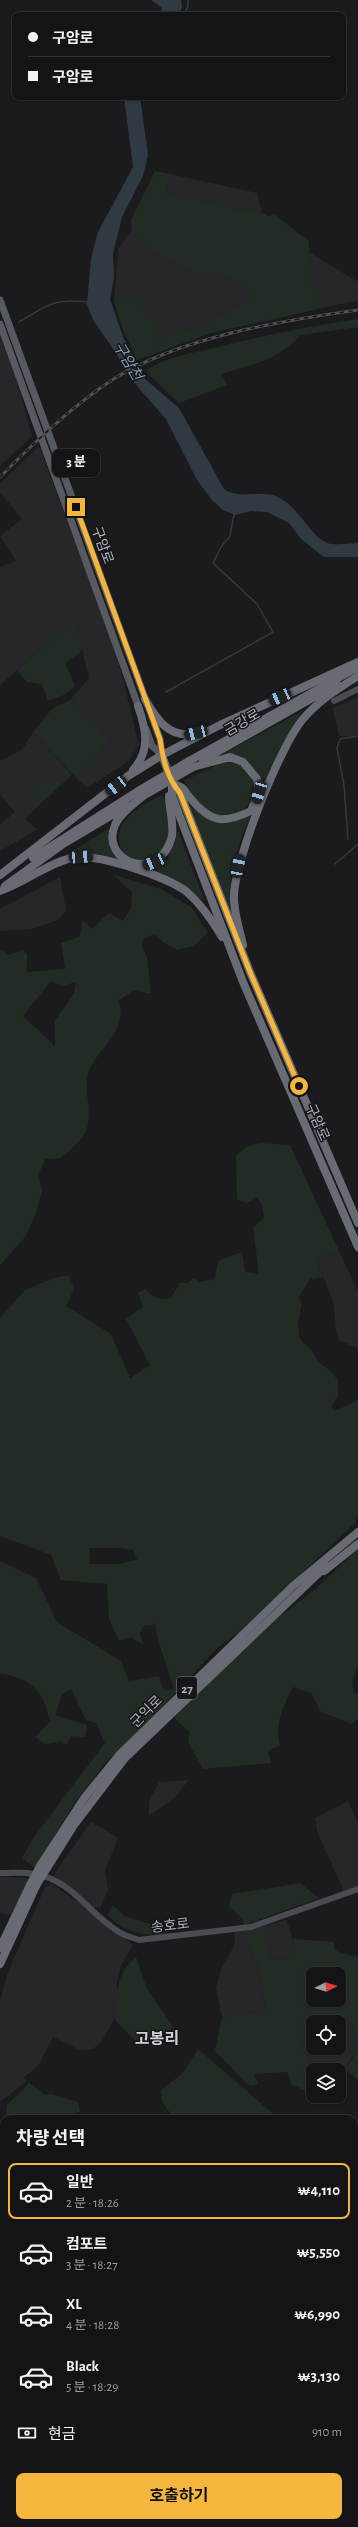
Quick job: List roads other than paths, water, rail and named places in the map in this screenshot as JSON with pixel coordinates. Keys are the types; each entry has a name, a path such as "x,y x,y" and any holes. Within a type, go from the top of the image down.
{"highway":[{"path":"0,876 128,776 162,755 220,725 358,662"},
{"name":"금강로","path":"0,880 60,840 358,667"},
{"path":"252,977 234,898 240,856 290,739 303,719 318,704 358,674"},
{"name":"금강로","path":"191,764 294,707 358,674"},
{"path":"144,699 158,721 177,734 186,736 220,725"},
{"path":"128,776 141,761 145,751 146,736 138,706"},
{"name":"구암로","path":"162,755 172,784 172,796 243,982 358,1247"},
{"path":"142,793 115,825 114,833 114,841 122,858 136,865 154,862 162,855 169,842 172,834 168,797 172,784 184,788 196,805 217,819 227,821 251,812 259,792 257,779 243,762 230,757 191,764"},
{"name":"구암로","path":"172,784 180,793 252,977 358,1223"},
{"name":"금강로","path":"0,890 63,844 142,793"},
{"path":"0,890 19,884 71,858 90,856 134,869 170,882 185,890 198,902 222,937 243,982"},
{"name":"군익로","path":"0,1948 43,1867 85,1797 120,1754 293,1586 358,1532"},
{"name":"27","path":"310,1581 358,1539"},
{"path":"310,1581 358,1544"},
{"name":"군익로","path":"43,1867 125,1758 310,1581"},
{"name":"군익로","path":"0,1964 33,1886"}],"main road":[{"name":"구암로","path":"0,300 144,699 160,739 162,755"},
{"name":"구암로","path":"0,324 152,746 162,755"},
{"path":"334,701 358,689"},
{"name":"송호로","path":"0,1873 35,1874 53,1881 78,1896 94,1913 121,1933 139,1940 251,1927 358,1890"}],"water":[{"path":"151,0 181,0 182,6 180,12 160,12 162,8"},
{"name":"구암천","path":"124,100 140,100 148,155 143,176 122,217 113,254 114,278 110,299 123,337 145,379 179,408 224,489 236,494 264,494 278,497 292,507 315,534 327,543 358,543 358,557 324,557 301,539 289,523 267,512 251,511 235,515 223,510 212,500 197,480 166,419 130,378 116,353 93,320 87,304 91,258 98,232 133,167"}],"waterway":[{"path":"185,12 188,6 188,0"},
{"path":"19,322 52,304 67,301 88,302"},
{"path":"166,692 273,632 257,604 213,563 221,547 230,536 234,514"},
{"path":"348,839 344,785 337,748 340,739 358,736"},
{"path":"335,864 358,844"}],"railway":[{"path":"0,477 68,413 97,390 139,365 168,352 231,333 296,320 358,310"}],"district":[{"name":"고봉리","path":"157,2038"}]}
